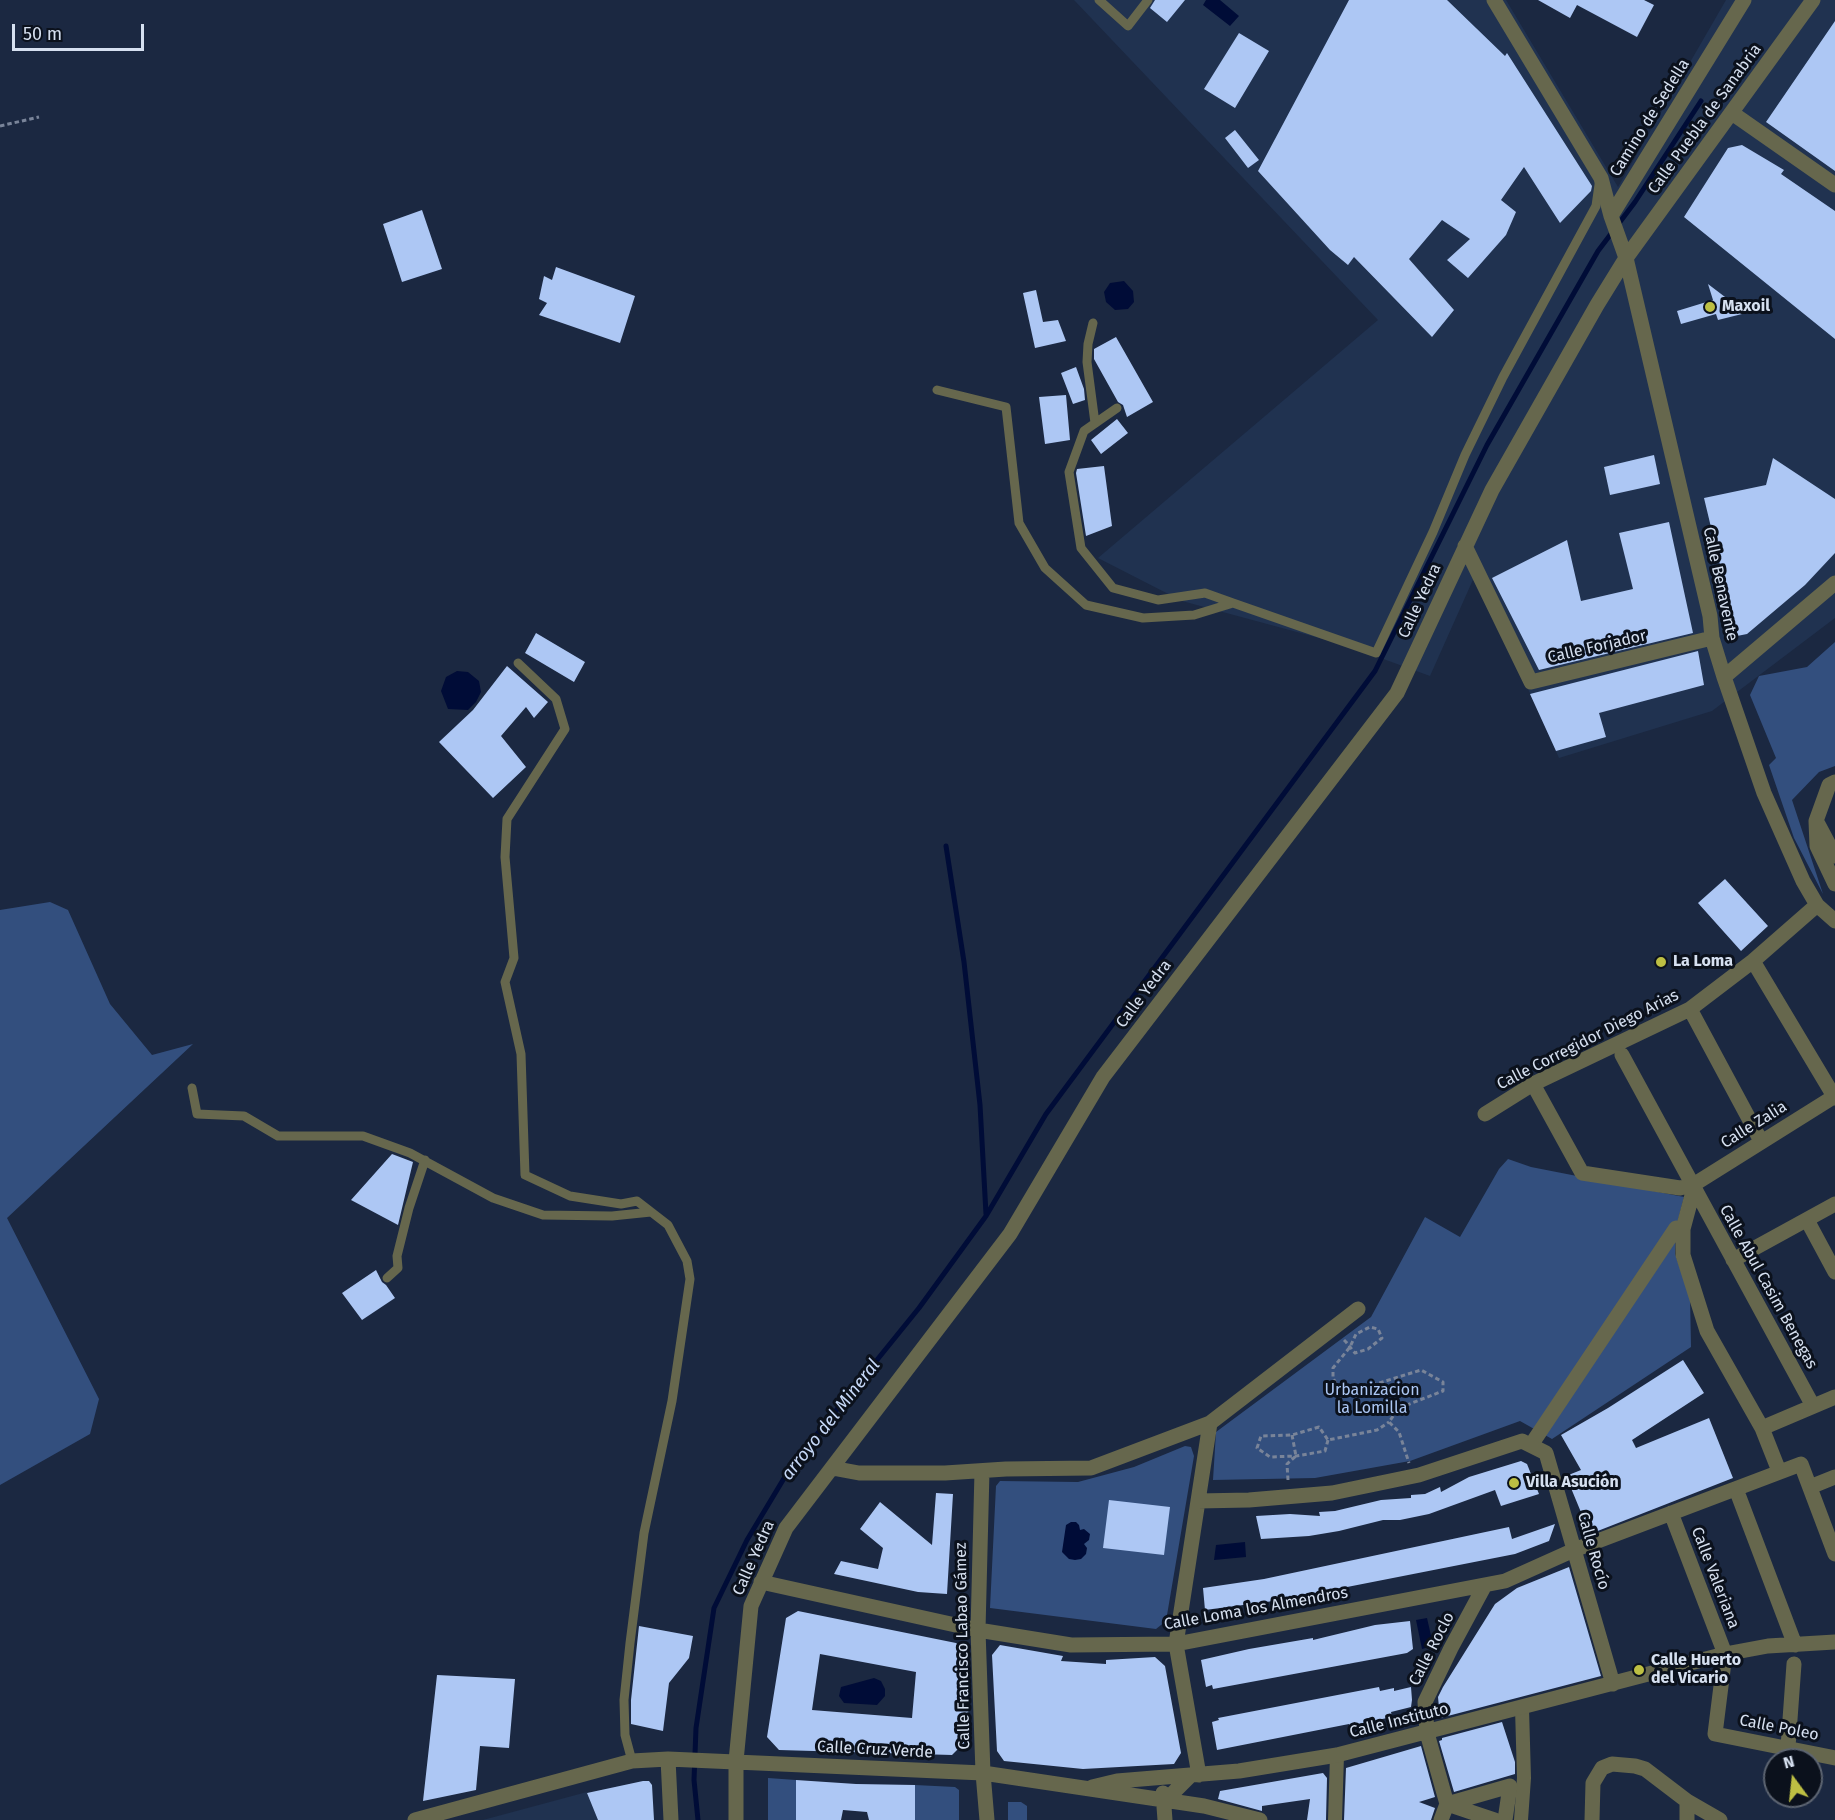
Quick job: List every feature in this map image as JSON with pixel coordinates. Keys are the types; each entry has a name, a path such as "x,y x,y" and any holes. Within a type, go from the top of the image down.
{"street":[{"path":"1494,0 1600,178 1626,258"},
{"name":"Camino de Sedella","path":"1611,216 1744,0"},
{"name":"Calle Puebla de Sanabria","path":"1626,258 1813,0"},
{"path":"1732,113 1835,185"},
{"name":"Calle Yedra","path":"736,1820 736,1761 751,1606 786,1528 1010,1234 1103,1077 1397,693 1492,490 1626,258"},
{"name":"Calle Benavente","path":"1626,258 1710,616 1712,638 1724,677 1764,793 1803,881 1817,905 1835,921"},
{"name":"Calle Forjador","path":"1466,546 1531,681 1712,638"},
{"path":"1724,677 1835,583"},
{"path":"1835,782 1829,785 1816,821 1817,846 1835,884"},
{"path":"1816,821 1835,856"},
{"name":"Calle Corregidor Diego Arias","path":"1485,1114 1533,1084 1690,1009 1753,962 1817,905"},
{"path":"1753,962 1835,1097"},
{"path":"1690,1009 1761,1141"},
{"name":"Calle Abul Casim Benegas","path":"1622,1055 1813,1406"},
{"path":"1533,1084 1582,1173 1680,1188 1694,1187 1683,1229 1683,1255 1707,1331 1762,1428 1779,1471"},
{"name":"Calle Zalia","path":"1694,1187 1761,1141 1835,1097"},
{"path":"1733,1260 1835,1204"},
{"path":"1807,1220 1835,1272"},
{"path":"1198,1501 1249,1500 1332,1493 1414,1476 1527,1443 1676,1228"},
{"path":"832,1468 859,1473 1091,1467 1210,1424 1358,1309"},
{"path":"1762,1428 1835,1397"},
{"path":"1190,1804 1182,1799 1179,1793 1190,1780 1176,1644 1210,1424"},
{"name":"Calle Rocío","path":"1527,1443 1546,1453 1613,1684"},
{"name":"Calle Loma los Almendros","path":"761,1582 978,1630 1071,1645 1176,1644 1505,1581 1574,1550 1801,1464 1809,1487"},
{"name":"Calle Francisco Labao Gámez","path":"982,1471 978,1630 987,1820"},
{"path":"1835,1477 1809,1487 1835,1554"},
{"path":"1736,1489 1795,1645"},
{"name":"Calle Valeriana","path":"1671,1514 1725,1654"},
{"name":"Calle Roclo","path":"1447,1804 1427,1733 1425,1702 1485,1585"},
{"path":"1613,1684 1725,1654 1768,1646 1835,1642"},
{"name":"Calle Poleo","path":"1725,1654 1715,1734 1835,1758"},
{"path":"1788,1747 1794,1664"},
{"name":"Calle Instituto","path":"1190,1780 1337,1755 1613,1684"},
{"path":"1521,1820 1524,1778 1522,1708"},
{"path":"1335,1820 1337,1755"},
{"path":"668,1759 671,1820"},
{"name":"Calle Cruz Verde","path":"415,1820 632,1761 668,1759 983,1773 1190,1804 1260,1820"},
{"path":"1592,1820 1593,1783 1602,1768 1612,1764 1645,1769 1687,1801 1720,1820"},
{"path":"1165,1820 1163,1786 1169,1776"},
{"name":"Calle Cruz Verde","path":"1083,1789 1117,1781 1169,1776 1190,1780"},
{"path":"1165,1801 1190,1780"},
{"path":"1447,1804 1510,1786 1505,1820"},
{"path":"1687,1801 1687,1820"},
{"path":"1441,1820 1447,1804"},
{"path":"1447,1804 1496,1820"}],"lane":[{"path":"1099,0 1128,26 1148,0"},
{"path":"1116,408 1084,431 1069,472 1081,548 1113,588 1158,600 1205,593 1376,653 1433,532 1465,455 1503,378 1596,206 1600,178"},
{"path":"1093,323 1087,362 1095,423"},
{"path":"937,390 1006,407 1019,523 1045,568 1086,605 1143,618 1194,615 1233,603"},
{"path":"518,663 556,699 565,729 507,819 505,857 514,958 505,982 520,1054 525,1175 570,1196 621,1204 637,1201 668,1226 687,1261 690,1279 672,1401 644,1533 630,1643 624,1712 625,1735 632,1761"},
{"path":"192,1088 197,1114 244,1116 278,1136 363,1136 410,1153 494,1198 543,1215 612,1216 651,1212"},
{"path":"387,1278 398,1268 397,1256 409,1208 425,1161"}],"path":[{"path":"0,126 39,117"},
{"path":"1328,1440 1377,1430 1389,1422 1399,1408 1443,1391 1443,1382 1421,1370 1350,1392 1338,1387 1333,1378 1333,1368 1350,1347 1356,1334 1370,1328 1378,1329 1382,1338 1368,1349 1355,1353 1350,1347 1331,1331"},
{"path":"1389,1422 1399,1432 1414,1476"},
{"path":"1319,1427 1328,1440 1325,1451 1296,1456 1270,1457 1257,1448 1261,1436 1292,1435 1319,1427"},
{"path":"1292,1435 1296,1456"},
{"path":"1290,1497 1287,1464 1296,1456"}],"shaded area":[{"path":"1074,0 1506,0 1618,187 1726,0 1835,0 1835,618 1712,711 1559,758 1476,573 1430,676 1345,645 1182,601 1098,558 1378,320"},
{"path":"1206,0 1220,0 1239,16 1230,26 1203,5"},
{"path":"1124,281 1133,291 1134,302 1128,309 1115,310 1106,302 1104,292 1110,283"},
{"path":"457,671 468,672 479,681 481,692 476,702 468,710 448,709 441,691 446,677"},
{"path":"1076,1522 1080,1530 1084,1529 1090,1534 1089,1540 1084,1544 1087,1548 1086,1554 1081,1559 1069,1559 1062,1552 1066,1525"},
{"path":"1245,1542 1246,1557 1214,1560 1216,1545"},
{"path":"1427,1618 1432,1640 1428,1641 1429,1647 1422,1649 1416,1620"},
{"path":"874,1678 881,1681 885,1689 885,1696 877,1705 844,1703 839,1696 841,1687"},
{"path":"587,1792 598,1820 483,1820"}],"green space":[{"path":"1835,642 1835,766 1819,772 1792,800 1823,894 1794,838 1769,765 1776,758 1750,695 1759,676 1807,667"},
{"path":"50,902 68,910 110,1004 152,1055 193,1044 7,1218 99,1399 90,1434 0,1485 0,910"},
{"name":"Urbanizacion la Lomilla","path":"1508,1159 1531,1167 1684,1197 1676,1228 1675,1254 1690,1296 1691,1347 1552,1439 1520,1421 1410,1461 1315,1478 1213,1480 1216,1432 1371,1317 1425,1217 1460,1237 1499,1169"},
{"path":"1185,1446 1191,1447 1194,1456 1166,1621 1156,1629 990,1608 996,1486 1000,1481 1078,1482 1134,1467"},
{"path":"768,1778 796,1780 796,1820 768,1820"},
{"path":"915,1785 955,1787 959,1790 959,1820 915,1820"},
{"path":"1008,1802 1021,1802 1027,1806 1027,1820 1008,1820"}],"building":[{"path":"1155,0 1185,0 1167,22 1150,8"},
{"path":"1349,0 1447,0 1505,56 1507,53 1592,186 1591,191 1560,223 1524,167 1501,200 1516,212 1506,235 1468,278 1447,260 1470,239 1442,220 1409,259 1454,310 1432,337 1354,257 1348,265 1330,250 1258,171"},
{"path":"1538,0 1644,0 1654,5 1637,37 1577,5 1570,18"},
{"path":"1835,21 1835,171 1766,122"},
{"path":"1239,33 1269,51 1235,108 1204,89"},
{"path":"1235,130 1259,160 1248,168 1225,138"},
{"path":"1742,145 1784,170 1781,174 1835,211 1835,339 1684,217 1728,148"},
{"path":"422,210 442,269 402,282 383,224"},
{"path":"556,267 635,296 620,343 539,315 547,303 539,299 544,276 552,280"},
{"path":"1708,284 1746,313 1718,320 1716,314 1681,324 1677,311 1713,300"},
{"path":"1036,290 1043,322 1058,320 1066,341 1035,348 1023,293"},
{"path":"1116,337 1153,402 1127,417 1123,405 1118,402 1094,359 1094,349"},
{"path":"1076,367 1084,389 1085,400 1073,404 1061,373"},
{"path":"1066,395 1070,440 1045,444 1039,397"},
{"path":"1117,419 1128,433 1101,454 1091,440"},
{"path":"1654,455 1660,484 1610,495 1604,467"},
{"path":"1773,458 1835,499 1835,553 1805,585 1747,634 1737,636 1704,498 1766,485"},
{"path":"1104,466 1112,526 1086,536 1077,469"},
{"path":"1669,522 1693,633 1539,670 1492,578 1567,540 1581,601 1633,589 1619,533"},
{"path":"536,633 585,662 574,682 525,653"},
{"path":"1698,651 1704,685 1599,713 1606,737 1556,751 1530,694"},
{"path":"507,666 548,702 534,718 526,707 501,736 526,767 493,798 439,742 473,710"},
{"path":"1725,879 1768,926 1741,951 1698,903"},
{"path":"392,1154 413,1162 398,1225 351,1200"},
{"path":"376,1270 395,1298 362,1320 342,1293"},
{"path":"1683,1360 1704,1393 1632,1440 1636,1448 1709,1418 1733,1478 1590,1534 1566,1476 1581,1470 1561,1435"},
{"path":"1521,1461 1527,1464 1539,1494 1501,1506 1495,1490 1429,1514 1400,1520 1383,1520 1309,1536 1261,1539 1256,1516 1290,1514 1320,1516 1319,1512 1335,1511 1381,1500 1411,1498 1411,1495 1425,1494 1440,1487 1441,1492 1469,1477"},
{"path":"936,1493 953,1494 947,1594 918,1592 834,1574 841,1561 878,1569 883,1548 860,1529 880,1502 932,1545"},
{"path":"1109,1500 1170,1507 1164,1555 1103,1548"},
{"path":"1555,1524 1549,1541 1515,1554 1281,1600 1205,1610 1203,1588 1264,1579 1509,1527 1512,1539"},
{"path":"1569,1567 1601,1676 1440,1718 1438,1697 1495,1604 1517,1588"},
{"path":"798,1611 956,1643 963,1649 967,1658 969,1738 952,1755 779,1750 767,1737 786,1618","holes":["820,1654 916,1672 912,1718 812,1710"]},
{"path":"1410,1621 1413,1649 1407,1653 1213,1689 1212,1685 1206,1687 1201,1660 1249,1649 1313,1638 1313,1640 1375,1625"},
{"path":"639,1626 693,1636 689,1658 669,1683 663,1731 631,1724 631,1700"},
{"path":"1000,1645 1063,1656 1061,1661 1106,1664 1106,1660 1155,1657 1165,1666 1181,1753 1174,1764 1083,1769 1004,1761 997,1751 992,1655"},
{"path":"437,1675 515,1679 509,1748 480,1746 476,1790 423,1801"},
{"path":"1379,1687 1380,1691 1394,1688 1394,1691 1411,1687 1411,1707 1391,1712 1392,1717 1217,1750 1212,1722 1219,1720 1218,1718"},
{"path":"1502,1722 1515,1762 1515,1774 1454,1792 1439,1741 1442,1738"},
{"path":"1421,1746 1435,1797 1419,1802 1435,1808 1431,1820 1344,1820 1346,1768"},
{"path":"1323,1773 1327,1778 1326,1820 1307,1820 1310,1799 1262,1806 1262,1811 1218,1799 1220,1791"},
{"path":"796,1780 915,1785 915,1820 869,1820 867,1812 843,1810 841,1820 796,1820"},
{"path":"649,1781 652,1785 654,1820 598,1820 587,1793"}],"waterway":[{"name":"arroyo del Mineral","path":"698,1820 694,1780 696,1728 714,1608 747,1540 792,1465 919,1308 986,1216 1046,1114 1375,671 1487,445 1598,251 1635,202 1701,101"},
{"path":"946,846 964,962 980,1105 986,1214"}],"place":[{"name":"Maxoil","path":"1710,307"},
{"name":"La Loma","path":"1661,962"},
{"name":"Villa Asución","path":"1514,1483"},
{"name":"Calle Huerto del Vicario","path":"1639,1670"}]}
